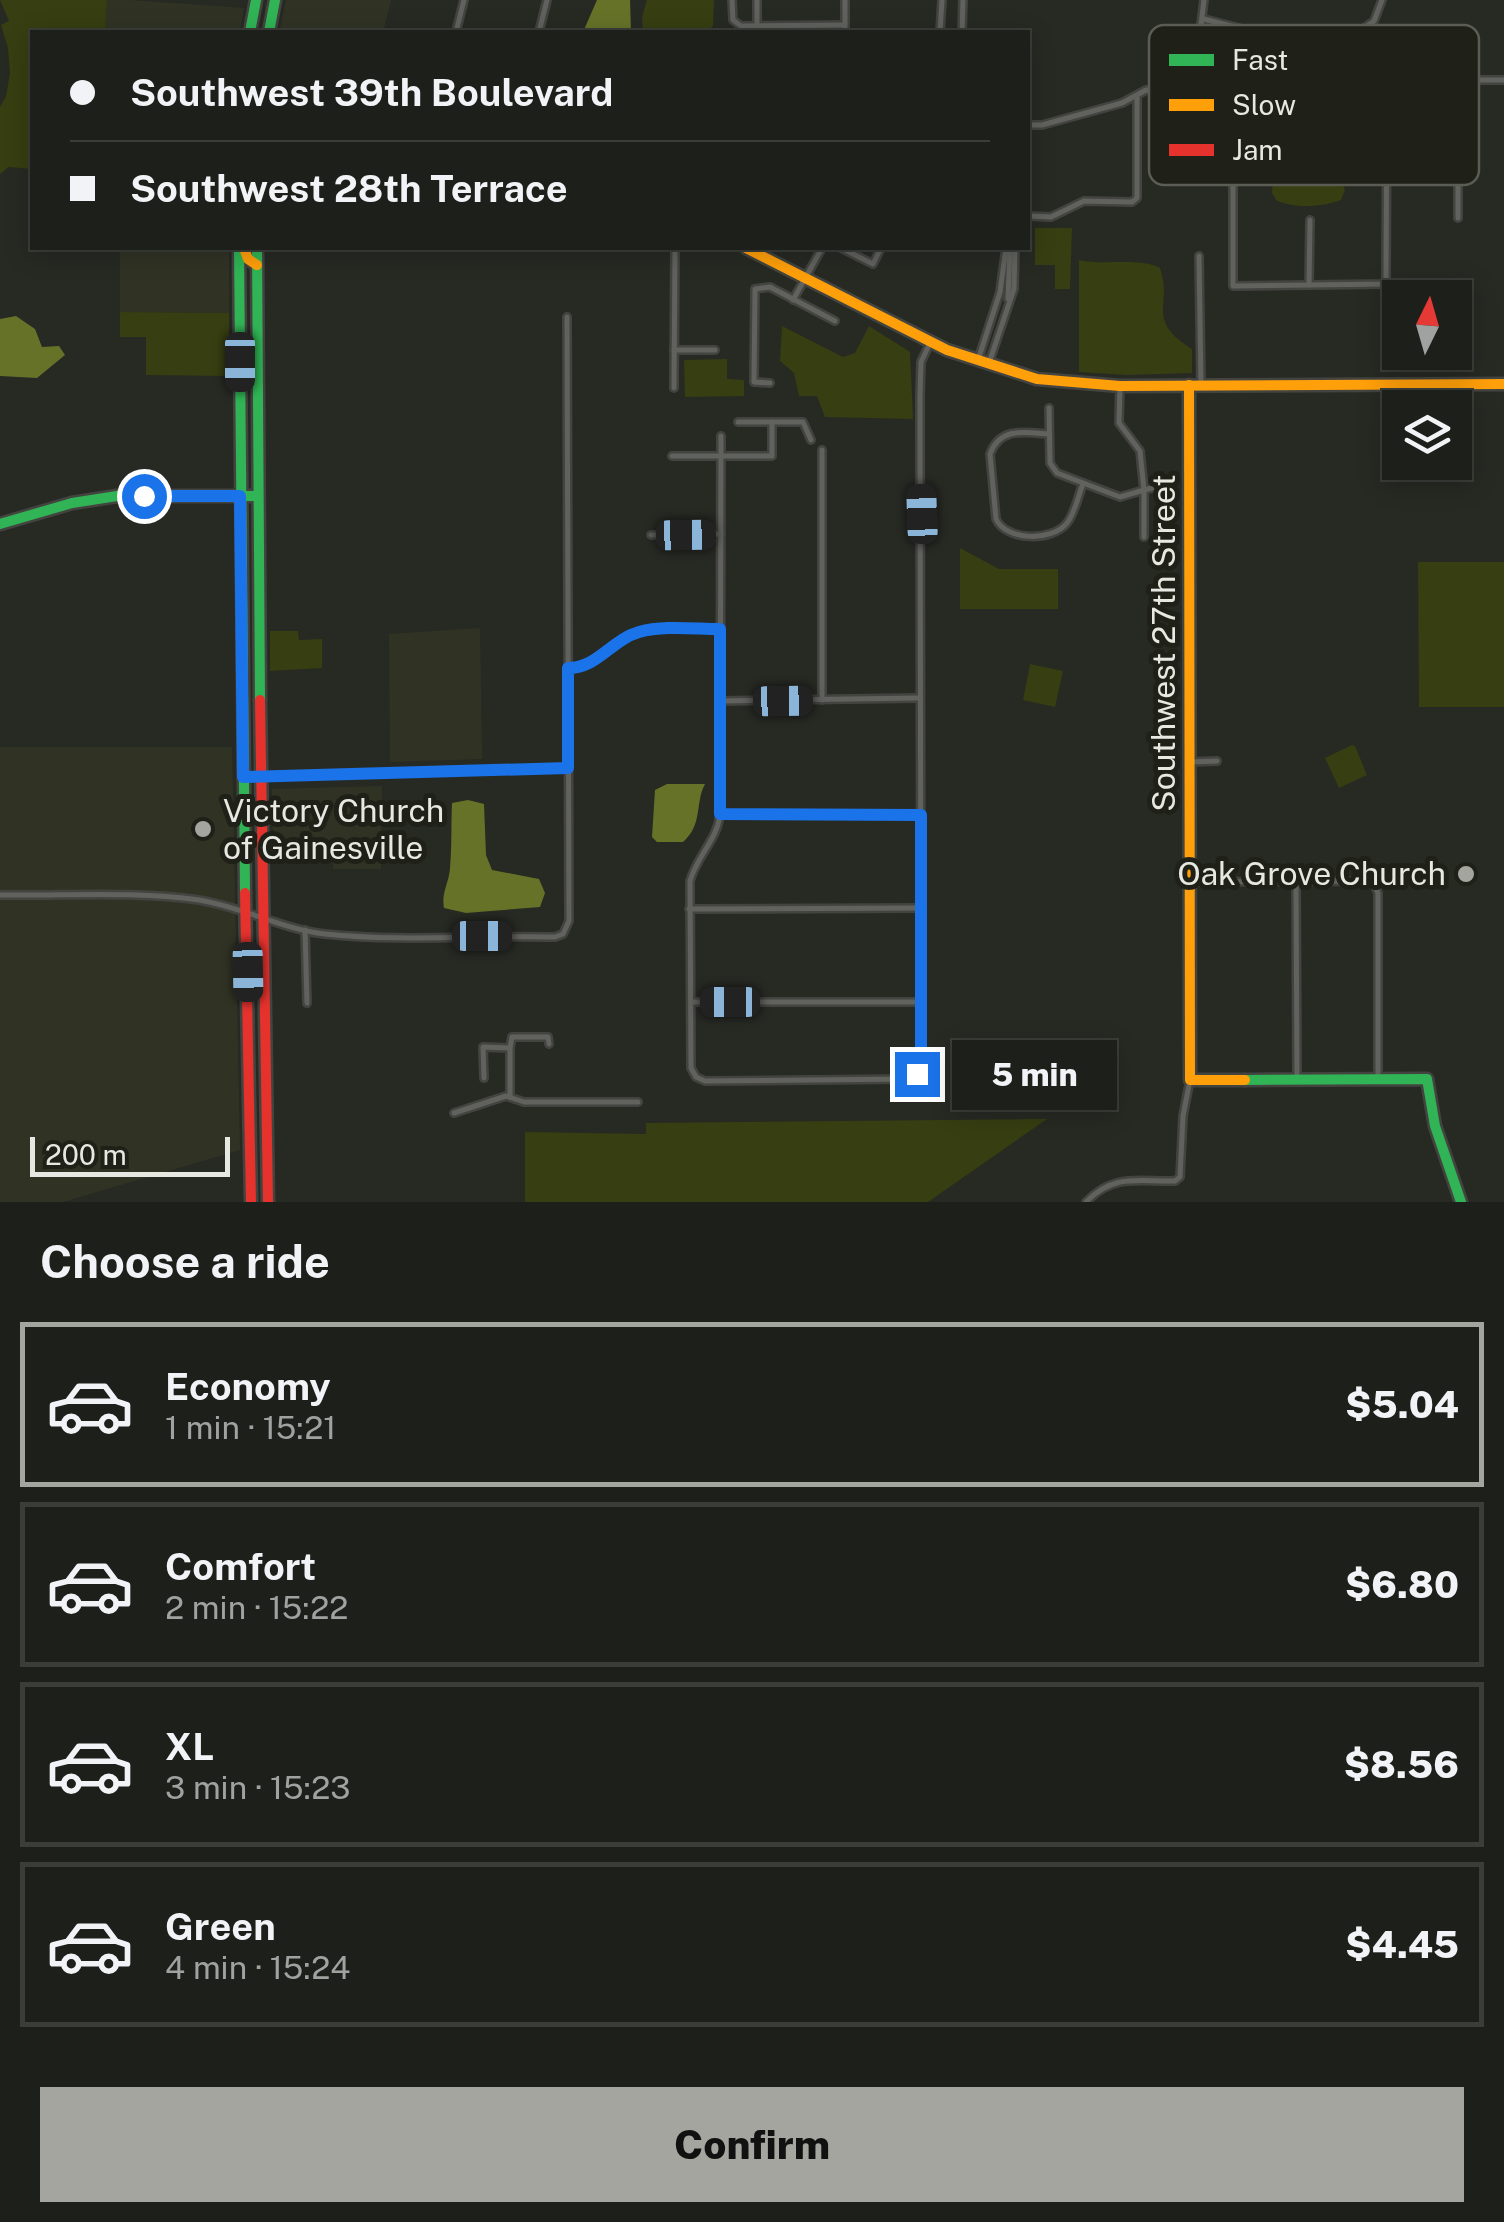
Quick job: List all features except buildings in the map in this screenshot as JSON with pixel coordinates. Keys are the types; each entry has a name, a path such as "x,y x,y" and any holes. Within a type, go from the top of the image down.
{"street":[{"path":"250,30 256,0"},
{"path":"269,30 275,0"},
{"path":"456,30 464,0"},
{"path":"540,30 547,0"},
{"path":"732,0 734,23 757,29 845,29 845,0"},
{"path":"757,0 757,29"},
{"path":"940,30 942,0"},
{"path":"962,30 963,0"},
{"path":"1202,25 1204,0"},
{"path":"1367,25 1374,20 1382,0"},
{"path":"1204,19 1227,25"},
{"path":"1479,81 1504,80"},
{"path":"1030,125 1122,104 1149,90"},
{"path":"1030,216 1051,217 1084,201 1132,202 1137,198 1136,95"},
{"path":"1233,185 1233,286 1386,284 1387,185"},
{"path":"1458,185 1458,218"},
{"path":"1310,220 1310,285"},
{"path":"242,250 240,496 250,1202"},
{"path":"243,250 257,265"},
{"path":"257,250 260,777 268,1202"},
{"path":"674,388 675,250"},
{"path":"750,250 930,343 982,364 1037,379 1120,386 1504,384"},
{"path":"793,300 821,250"},
{"path":"845,250 873,264 880,250"},
{"path":"982,364 1010,250"},
{"path":"982,364 1014,289 1010,250"},
{"name":"Southwest 27th Street","path":"1190,1080 1190,762 1199,256"},
{"path":"1005,277 1008,303"},
{"path":"770,382 754,382 755,289 770,287 835,321"},
{"path":"0,895 155,896 201,901 305,930 354,936 555,937 566,929 567,316"},
{"path":"721,436 720,814 716,834 695,864 689,909 691,1068 700,1080 903,1081 917,1074 921,1066 921,362 930,343"},
{"path":"674,350 714,350"},
{"path":"1120,386 1119,423 1140,451 1144,538"},
{"path":"1049,408 1050,463 1057,474 1120,497 1169,484"},
{"path":"738,422 803,422 811,440"},
{"path":"672,456 772,456 772,422"},
{"path":"1048,434 1017,432 1000,437 993,444 990,454 1000,528 1007,534 1018,535 1048,534 1059,529 1068,522 1083,484"},
{"path":"822,450 822,700"},
{"path":"0,524 72,503 105,498 258,496"},
{"path":"651,535 721,534"},
{"path":"568,668 586,666 622,639 640,632 720,629"},
{"path":"720,702 919,698"},
{"path":"1190,762 1217,761"},
{"path":"243,777 568,768"},
{"path":"720,814 921,815"},
{"path":"1296,881 1297,1080"},
{"path":"1190,882 1374,884 1378,894 1378,1079"},
{"path":"689,909 920,908"},
{"path":"305,930 306,1003"},
{"path":"691,1002 921,1002"},
{"path":"510,1097 512,1037 548,1037 550,1044"},
{"path":"484,1078 483,1047 510,1048"},
{"path":"1086,1202 1100,1188 1116,1180 1154,1182 1180,1177 1183,1116 1190,1080 1378,1079 1428,1079 1432,1114 1461,1202"},
{"path":"454,1114 488,1100 510,1097 524,1102 638,1102"}],"shaded area":[{"path":"0,0 107,0 105,30 30,30 30,169 9,167 0,174 0,107 10,73 1,25 9,21"},
{"path":"107,0 244,8 240,30 105,30"},
{"path":"286,0 391,0 384,30 279,30"},
{"path":"597,0 630,0 631,30 584,30"},
{"path":"647,0 714,0 713,26 708,30 643,30"},
{"path":"1272,185 1342,185 1345,190 1341,200 1308,206 1276,200"},
{"path":"1035,228 1072,228 1070,289 1055,289 1055,265 1035,265"},
{"path":"120,250 229,250 229,313 120,312"},
{"path":"1079,260 1142,263 1160,268 1165,321 1178,339 1192,349 1192,373 1079,372"},
{"path":"120,312 229,313 229,376 146,375 146,337 120,337"},
{"path":"16,316 35,329 42,347 59,346 65,355 37,378 0,376 0,319"},
{"path":"782,326 843,357 855,353 869,326 910,352 913,419 825,417 817,396 799,396 794,373 780,361"},
{"path":"727,359 727,379 744,380 744,396 685,397 684,360"},
{"path":"960,548 999,569 1058,569 1058,609 960,609"},
{"path":"1418,562 1504,562 1504,707 1419,707"},
{"path":"480,628 482,759 390,762 389,634"},
{"path":"270,631 298,631 299,640 322,639 322,668 270,671"},
{"path":"1030,664 1063,671 1055,707 1023,700"},
{"path":"1352,745 1367,775 1339,788 1325,758"},
{"path":"0,747 232,747 240,1150 63,1202 0,1202"},
{"path":"667,784 705,784 696,821 683,842 657,842 652,837 655,790"},
{"path":"382,786 381,869 333,869 332,849 273,851 272,789"},
{"path":"468,800 484,804 486,855 492,870 539,879 545,893 540,907 466,913 444,908 452,803"},
{"path":"1047,1119 928,1202 525,1202 525,1132 646,1134 646,1123"}],"traffic: fast":[{"path":"250,30 256,0"},
{"path":"269,30 275,0"},
{"path":"239,250 245,893"},
{"path":"257,250 260,700"},
{"path":"0,524 72,503 117,496 258,496"},
{"path":"1245,1080 1427,1079 1435,1126 1461,1202"}],"traffic: slow":[{"path":"245,250 248,259 257,265"},
{"path":"750,250 947,350 1037,379 1120,386 1504,384"},
{"path":"1189,385 1190,1080 1245,1080"}],"traffic: jam":[{"path":"260,700 268,1202"},
{"path":"245,893 251,1202"}],"place":[{"name":"Victory Church of Gainesville","path":"203,829"},
{"name":"Oak Grove Church","path":"1466,874"}],"route":[{"path":"144,496 240,496 243,777 568,768 568,668 586,666 622,639 640,632 720,629 720,814 921,815 921,1066 917,1074"}]}
